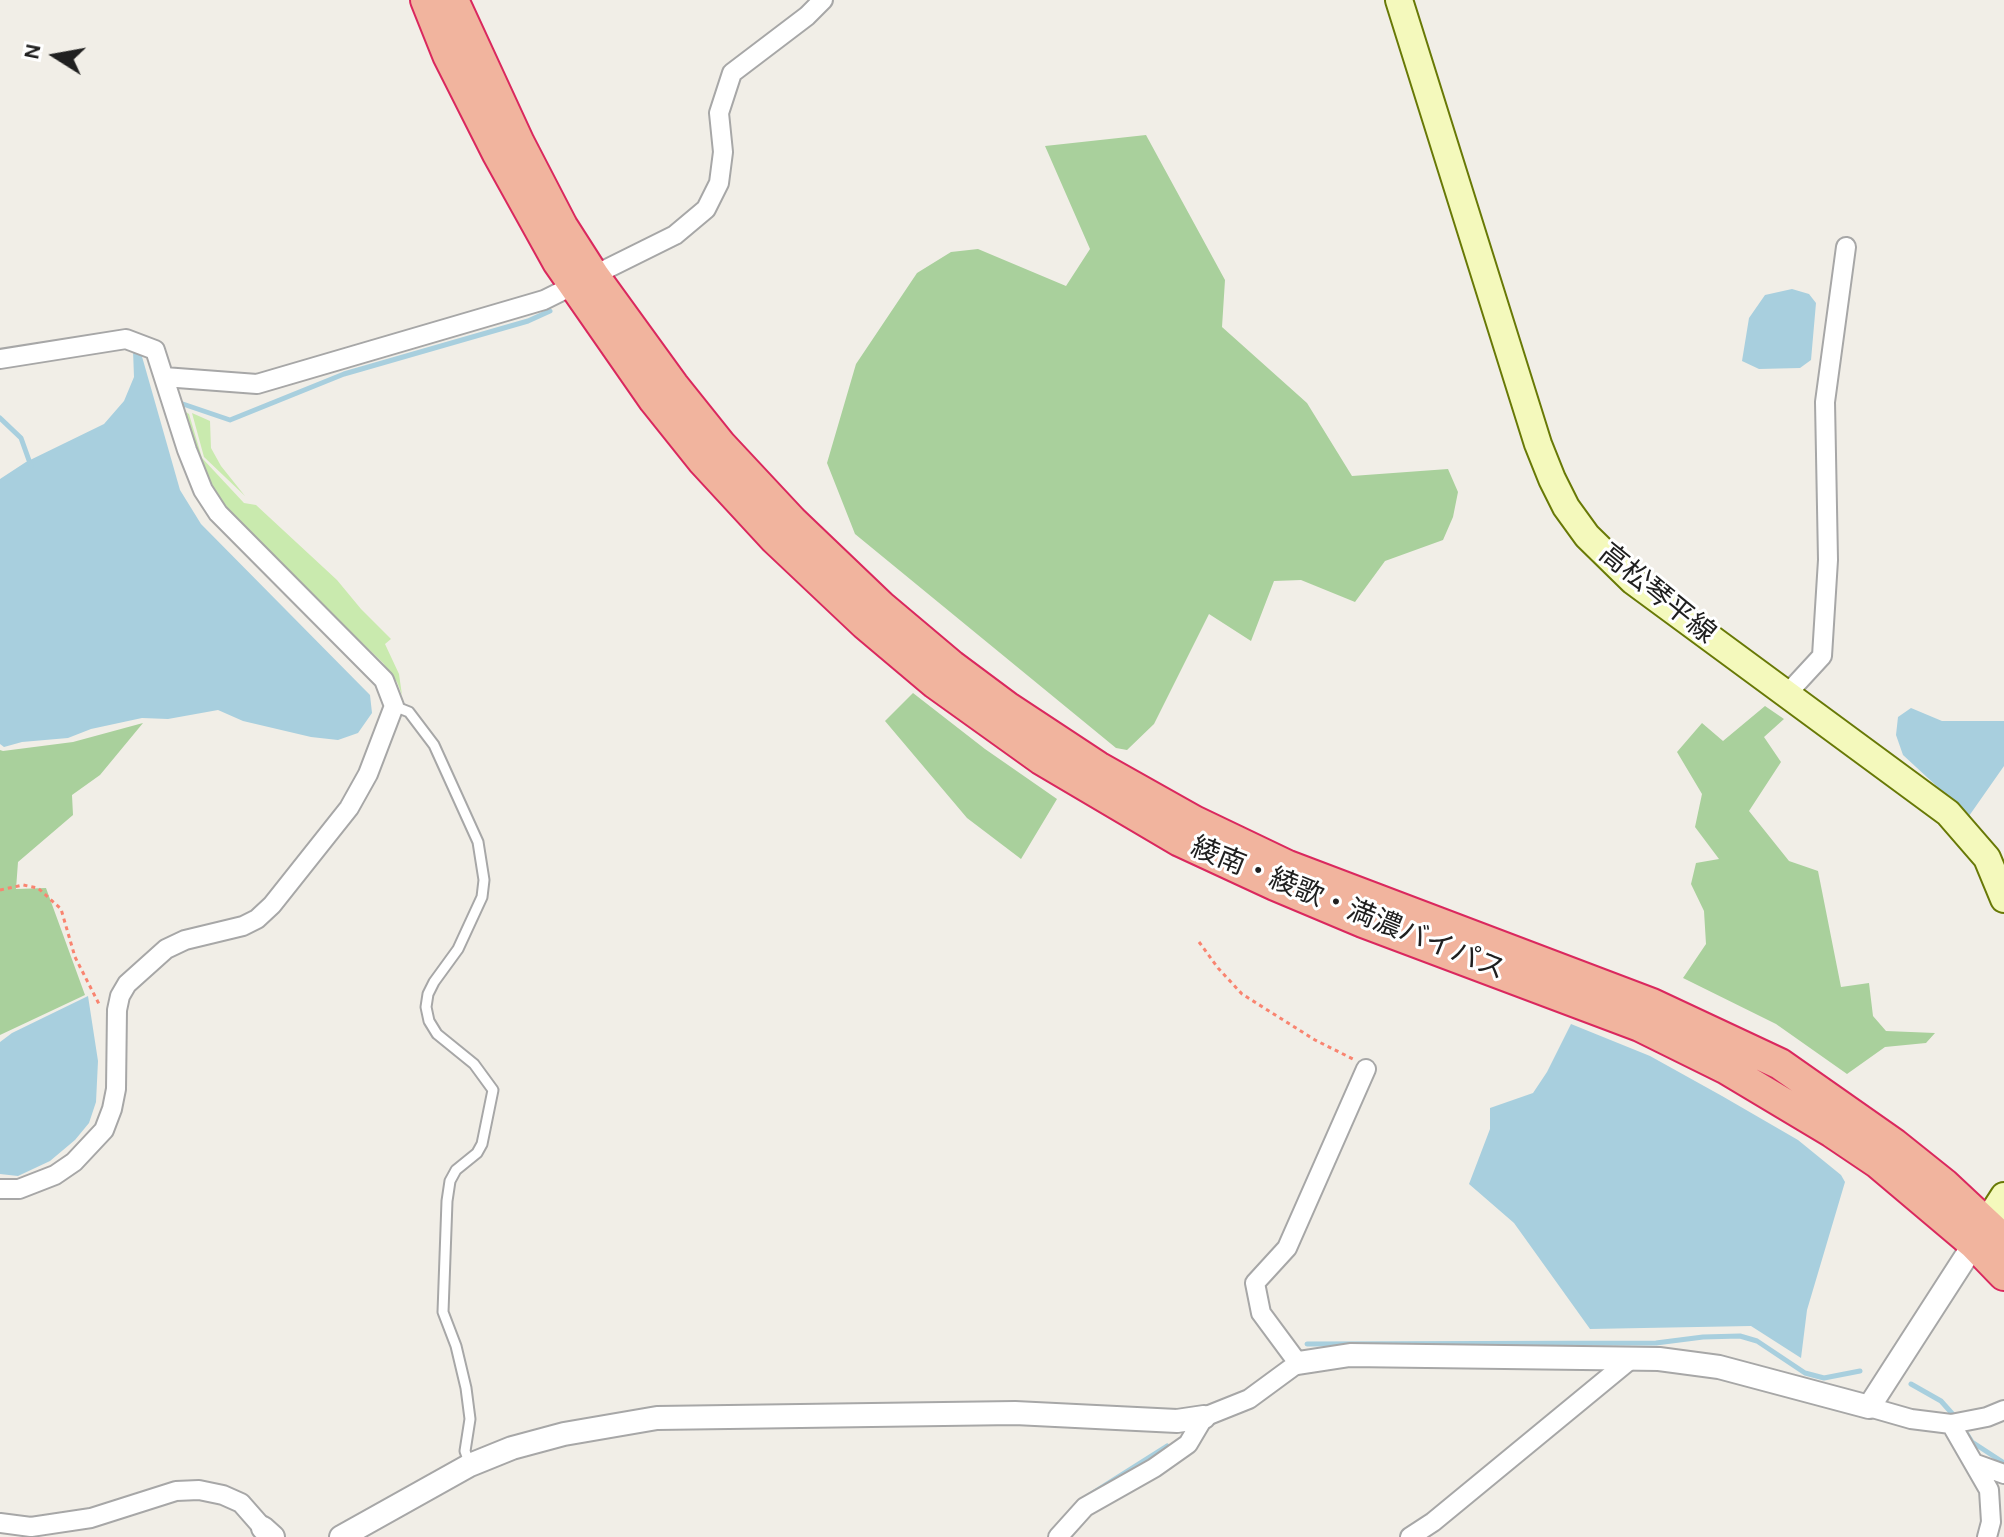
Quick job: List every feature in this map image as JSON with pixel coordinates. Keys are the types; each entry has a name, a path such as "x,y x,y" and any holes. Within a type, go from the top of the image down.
{"highway":[{"name":"綾南・綾歌・満濃バイパス","path":"426,0 448,55 498,154 583,281 654,400 692,448 785,549 865,624 935,683 1041,759 1180,841 1363,922 1640,1026 1683,1046 1776,1098 1988,1236 2004,1275"},
{"name":"綾南・綾歌・満濃バイパス","path":"453,0 519,143 562,226 583,281"}],"main road":[{"name":"高松琴平線","path":"1399,0 1538,444 1566,507 1587,536 1633,581 1948,813 1987,858 2004,899"},
{"path":"1988,1236 2004,1196"}],"street":[{"path":"164,377 257,384 544,300 675,235 706,209 719,183 723,152 719,113 732,73 807,16 823,0"},
{"path":"1786,695 1822,656 1828,560 1825,402 1846,247"},
{"path":"0,359 126,339 155,350 203,490 218,513 384,680 394,706 368,774 349,808 272,905 257,919 243,926 185,940 166,949 127,984 117,1010 116,1089 104,1130 74,1162 55,1175 19,1189 0,1189"},
{"path":"1298,1363 1261,1313 1255,1283 1287,1248 1366,1069"},
{"path":"1869,1407 1988,1236"},
{"path":"341,1537 470,1465 512,1448 564,1434 657,1418 1015,1413 1177,1421 1204,1417 1249,1399 1298,1363 1350,1355 1631,1359 1719,1367 1911,1419 1956,1423 2004,1410"},
{"path":"1410,1537 1433,1522 1631,1359"},
{"path":"1058,1537 1085,1507 1154,1468 1188,1444 1204,1417"},
{"path":"1956,1423 1989,1490 1991,1522 1987,1537"},
{"path":"1976,1464 2004,1474"},
{"path":"0,1523 31,1527 91,1518 176,1491 199,1490 241,1503 268,1532"}],"lane":[{"path":"394,706 409,712 434,745 478,842 484,880 482,897 458,949 434,982 426,1007 429,1021 437,1034 474,1064 493,1090 482,1144 477,1153 456,1170 450,1181 447,1201 443,1312 456,1346 466,1388 470,1419 465,1451 470,1465"}],"path":[{"path":"0,890 23,885 38,888 61,909 75,957 101,1007"},
{"path":"1199,942 1242,994 1366,1069"}],"green space":[{"path":"1146,135 1225,280 1222,327 1307,403 1352,476 1448,469 1458,492 1453,517 1443,540 1385,561 1355,602 1301,580 1274,581 1251,641 1209,614 1154,724 1127,750 1116,748 855,534 827,463 856,364 917,273 951,252 978,249 1066,286 1090,249 1045,146"},
{"path":"181,409 189,414 202,458 244,503 256,505 337,580 391,639 385,644 399,674 402,695 383,663 230,515 207,482"},
{"path":"192,413 210,421 211,448 245,496 204,457"},
{"path":"913,693 985,749 1057,799 1021,859 967,818 885,721"},
{"path":"1765,706 1784,719 1764,737 1781,762 1749,811 1789,861 1818,871 1841,987 1869,983 1873,1016 1886,1031 1935,1033 1926,1043 1885,1047 1847,1074 1776,1024 1683,978 1706,944 1704,911 1691,884 1696,863 1719,859 1695,827 1702,794 1677,752 1702,723 1723,741"},
{"path":"143,723 100,775 72,795 73,815 18,862 16,889 46,888 85,995 0,1035 0,750 73,742"}],"water":[{"path":"1792,289 1809,294 1816,303 1811,360 1800,368 1759,369 1742,361 1749,318 1765,295"},
{"path":"133,350 141,353 180,490 201,524 370,695 372,713 358,733 338,740 311,737 243,721 218,710 168,719 142,718 91,729 68,738 22,742 4,747 0,744 0,479 26,462 104,424 124,401 134,377"},
{"path":"1911,708 1942,721 2004,721 2004,766 1969,816 1903,755 1896,735 1898,717"},
{"path":"88,996 98,1061 96,1102 89,1123 75,1140 50,1161 18,1176 0,1174 0,1042 12,1033"},
{"path":"1571,1024 1650,1056 1722,1096 1798,1140 1841,1175 1845,1182 1807,1310 1801,1358 1751,1326 1590,1329 1514,1223 1469,1184 1490,1129 1490,1108 1533,1093"}],"waterway":[{"path":"177,402 230,420 344,374 528,321 550,311"},
{"path":"0,418 21,438 31,466"},
{"path":"1307,1344 1656,1343 1740,1336 1757,1341 1805,1373 1824,1378 1860,1371"},
{"path":"1911,1384 1941,1401 1957,1419"},
{"path":"1967,1434 1972,1442 2004,1463"},
{"path":"1080,1501 1167,1446"}]}
